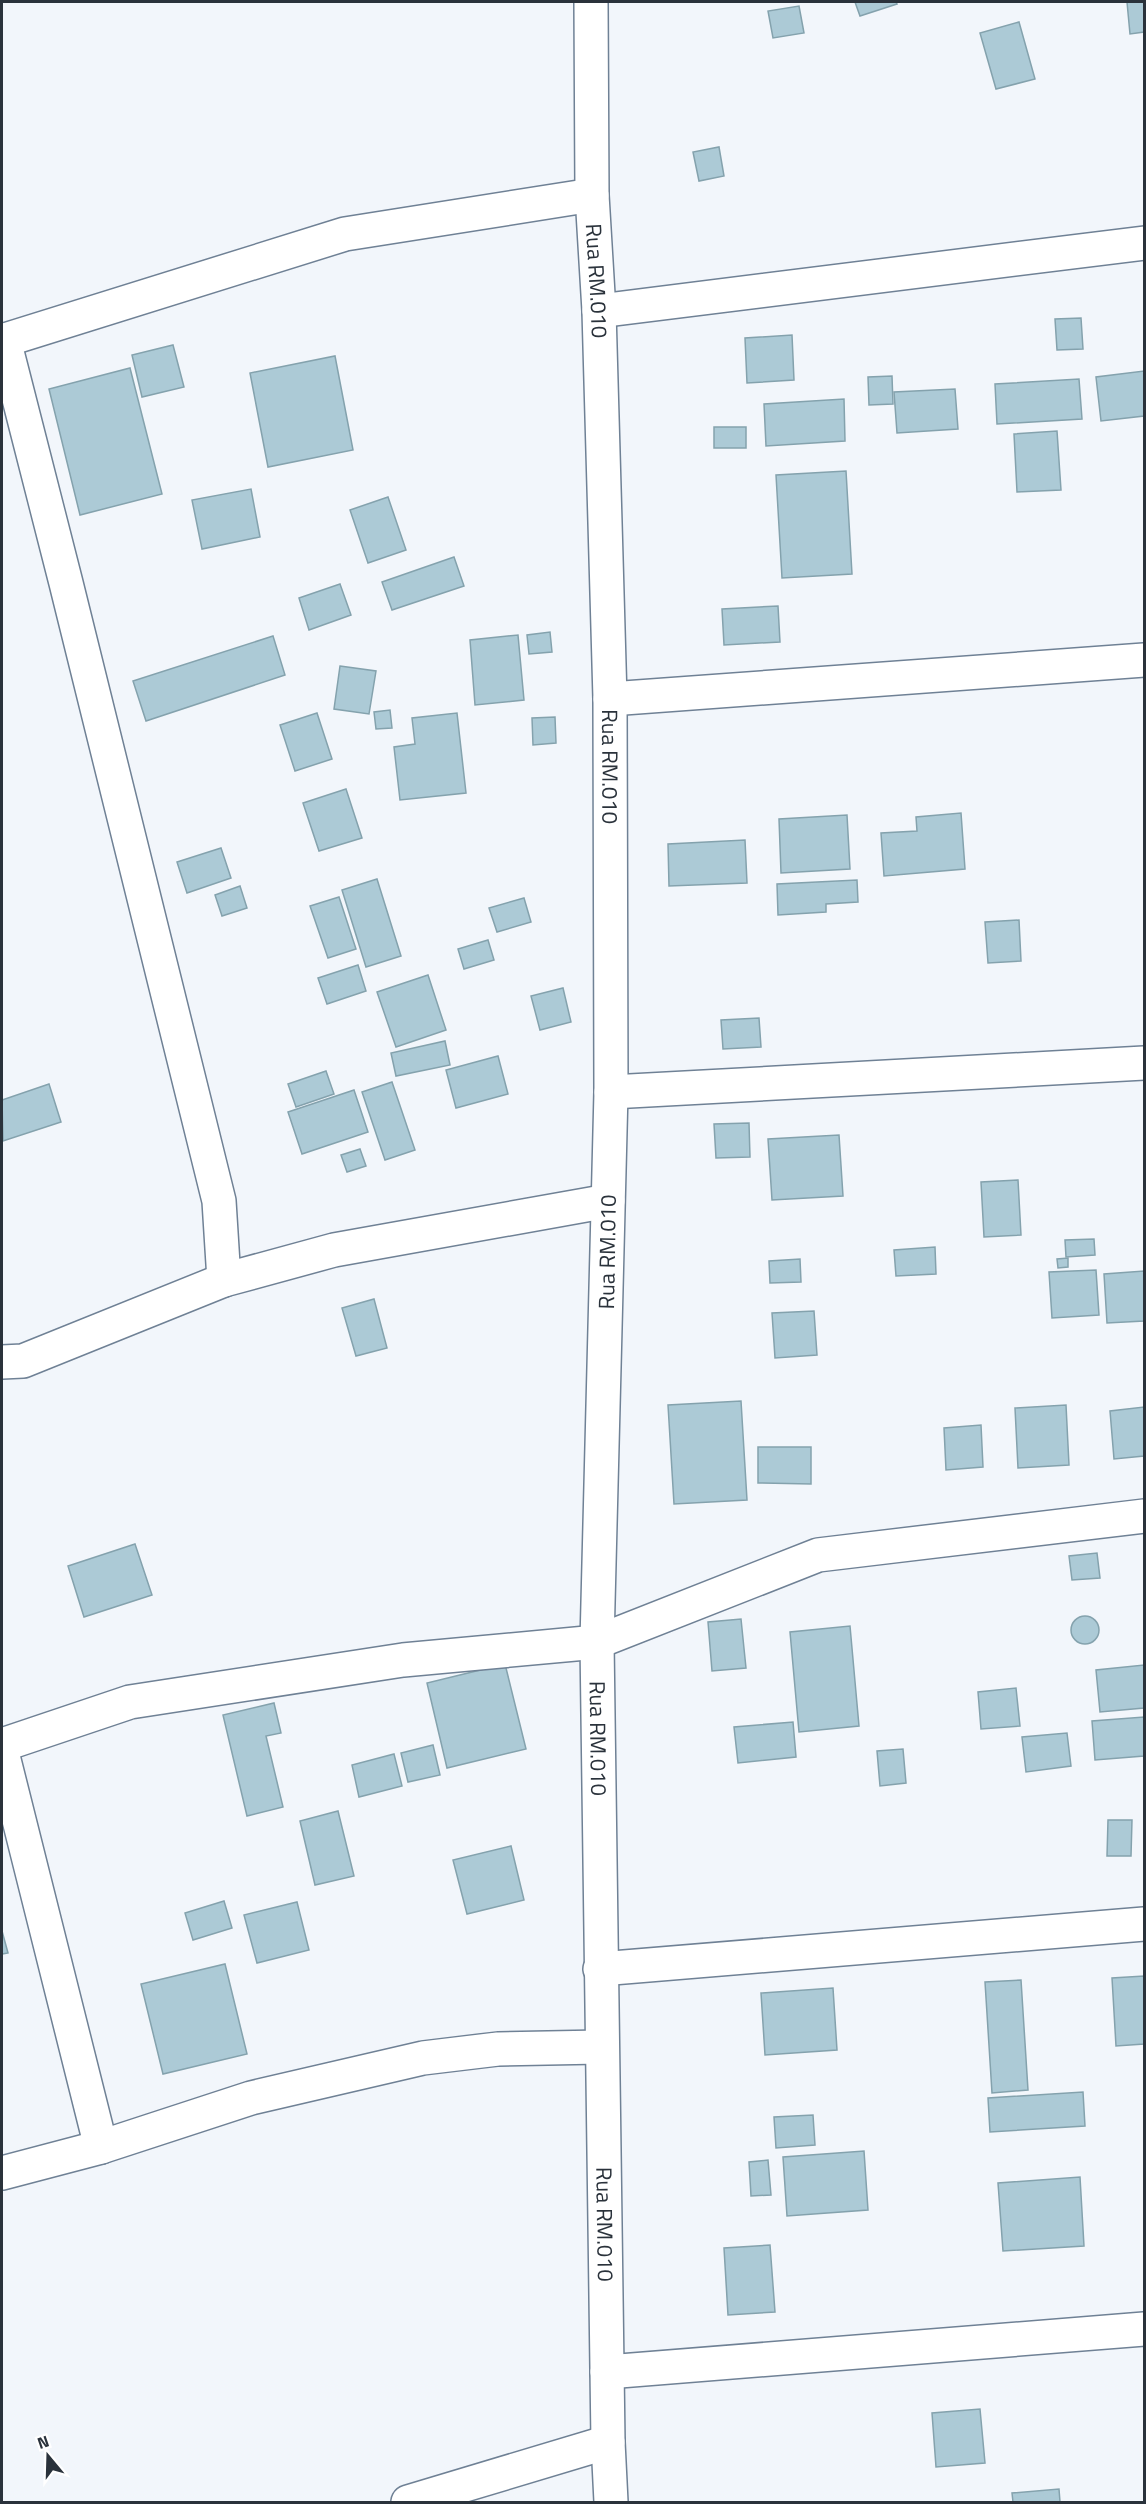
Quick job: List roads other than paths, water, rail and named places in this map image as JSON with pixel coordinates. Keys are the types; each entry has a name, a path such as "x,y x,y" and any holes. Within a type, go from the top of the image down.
{"street":[{"name":"Rua RM.010","path":"591,2 592,195 599,311 610,699 610,1092 597,1642 601,2047 611,2502"},
{"path":"224,1280 219,1201 69,594 3,340 345,234 592,195"},
{"path":"599,311 1144,243"},
{"path":"610,699 1144,660"},
{"path":"610,1092 1144,1063"},
{"path":"2,1362 23,1361 224,1280 334,1250 608,1201"},
{"path":"2,1745 130,1702 403,1660 597,1642 818,1555 1144,1516"},
{"path":"2,1752 101,2147"},
{"path":"600,1969 1144,1924"},
{"path":"2,2173 101,2147 251,2098 423,2058 498,2049 601,2047"},
{"path":"607,2372 1144,2329"},
{"path":"408,2502 608,2442"}]}
